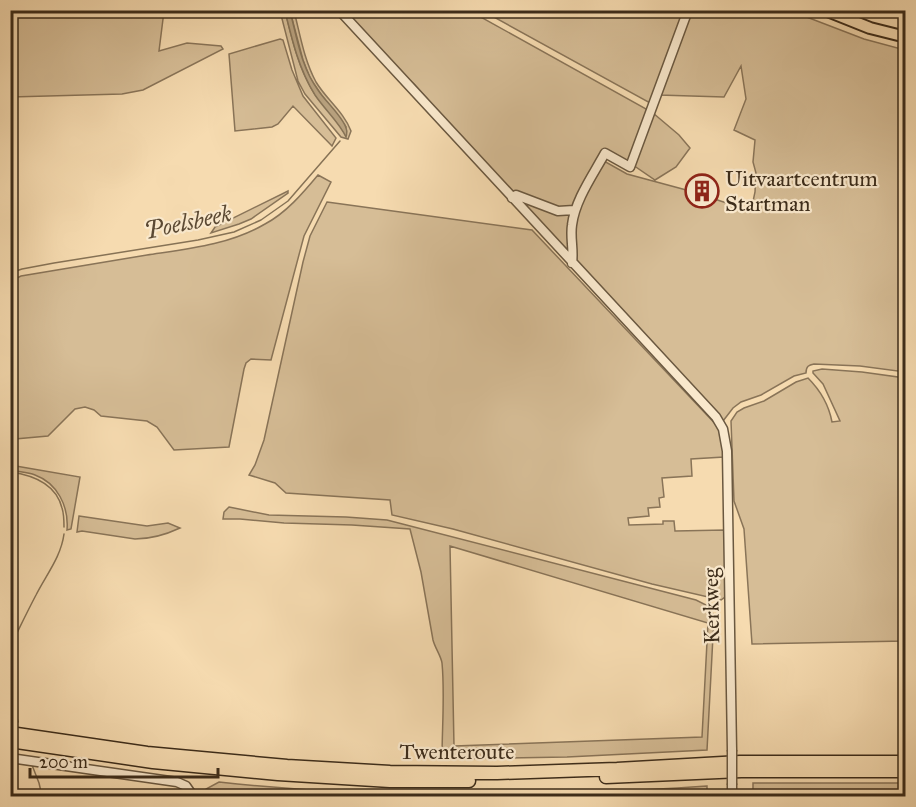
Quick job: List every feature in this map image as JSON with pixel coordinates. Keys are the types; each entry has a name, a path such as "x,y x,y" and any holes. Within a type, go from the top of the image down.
{"highway":[{"name":"Twenteroute","path":"10,733 147,753 287,766 390,772 519,772 740,762 906,762"},
{"name":"Twenteroute","path":"10,741 153,762 278,774 390,781 496,781 741,771 906,771"}],"main road":[{"path":"825,10 870,28 906,37"}],"street":[{"path":"339,10 572,263"},
{"path":"572,263 571,228 574,210 605,153 630,167 688,10"},
{"path":"512,198 516,195 558,211 574,210"},
{"name":"Kerkweg","path":"572,263 716,417 726,436 732,796"},
{"path":"10,758 177,782 186,786 193,796"}],"shaded area":[{"path":"641,10 643,14 652,11 684,11 650,103 483,11"},
{"path":"10,11 164,11 159,51 187,43 221,46 223,49 143,90 122,94 11,97"},
{"path":"280,11 285,11 295,50 306,79 345,134 346,127 310,78 290,11 294,11 308,65 320,88 348,124 351,131 348,139 341,137 305,94 298,81"},
{"path":"285,11 290,11 307,72 344,124 346,137 309,85 297,54"},
{"path":"342,11 470,11 648,110 628,163 604,150 574,207 559,208 506,189 415,85"},
{"path":"691,11 791,11 864,39 905,50 905,372 860,366 812,364 807,367 806,373 794,376 761,395 741,402 723,421 577,263 574,228 576,213 604,161 627,174 751,211 755,192 756,173 753,162 755,140 734,130 746,99 741,66 724,97 659,95"},
{"path":"283,40 303,96 336,138 332,146 293,106 278,124 272,127 235,131 229,54"},
{"path":"653,113 679,135 690,148 676,167 655,180 633,165"},
{"path":"318,175 331,182 304,236 271,360 251,359 246,363 229,447 174,450 157,427 147,421 101,416 85,407 75,409 48,436 15,439 11,445 11,281 21,276 192,248 237,237 280,214"},
{"path":"288,191 251,219 211,233 215,227"},
{"path":"522,201 553,213 573,214 568,223 571,256"},
{"path":"327,202 532,230 723,432 724,457 691,459 692,476 662,478 664,497 659,498 660,507 648,508 649,516 628,518 629,525 663,524 663,521 674,521 675,531 725,530 725,597 721,600 652,584 453,529 392,515 390,500 286,493 275,483 249,475 264,440 310,236"},
{"path":"822,369 905,378 905,641 752,644 744,529 734,501 731,421 737,412 744,408 764,401 796,382 808,378 823,398 832,422 840,421 823,384 813,373 813,371"},
{"path":"10,465 80,477 71,529 67,530 64,504 50,484 35,475 11,470"},
{"path":"229,507 269,515 387,520 696,600 710,607 714,617 707,750 567,757 442,759 442,663 433,640 421,572 410,529 223,519 224,512","holes":["450,546 708,623 702,737 454,746"]},
{"path":"79,516 147,526 168,523 180,528 158,536 135,539 77,532"},
{"path":"219,782 333,791 448,795 570,794 707,786 707,796 203,796 206,789"},
{"path":"753,783 905,783 905,796 753,796"}],"waterway":[{"name":"Poelsbeek","path":"10,273 54,263 234,232 261,220 288,201 340,141"},
{"name":"Poelsbeek","path":"10,472 35,478 55,493 63,513 64,527"},
{"name":"Poelsbeek","path":"10,647 56,558 64,534"},
{"name":"Poelsbeek","path":"10,676 18,722"},
{"name":"Poelsbeek","path":"32,765 42,796"}],"place":[{"name":"Uitvaartcentrum Startman","path":"702,191"}]}
